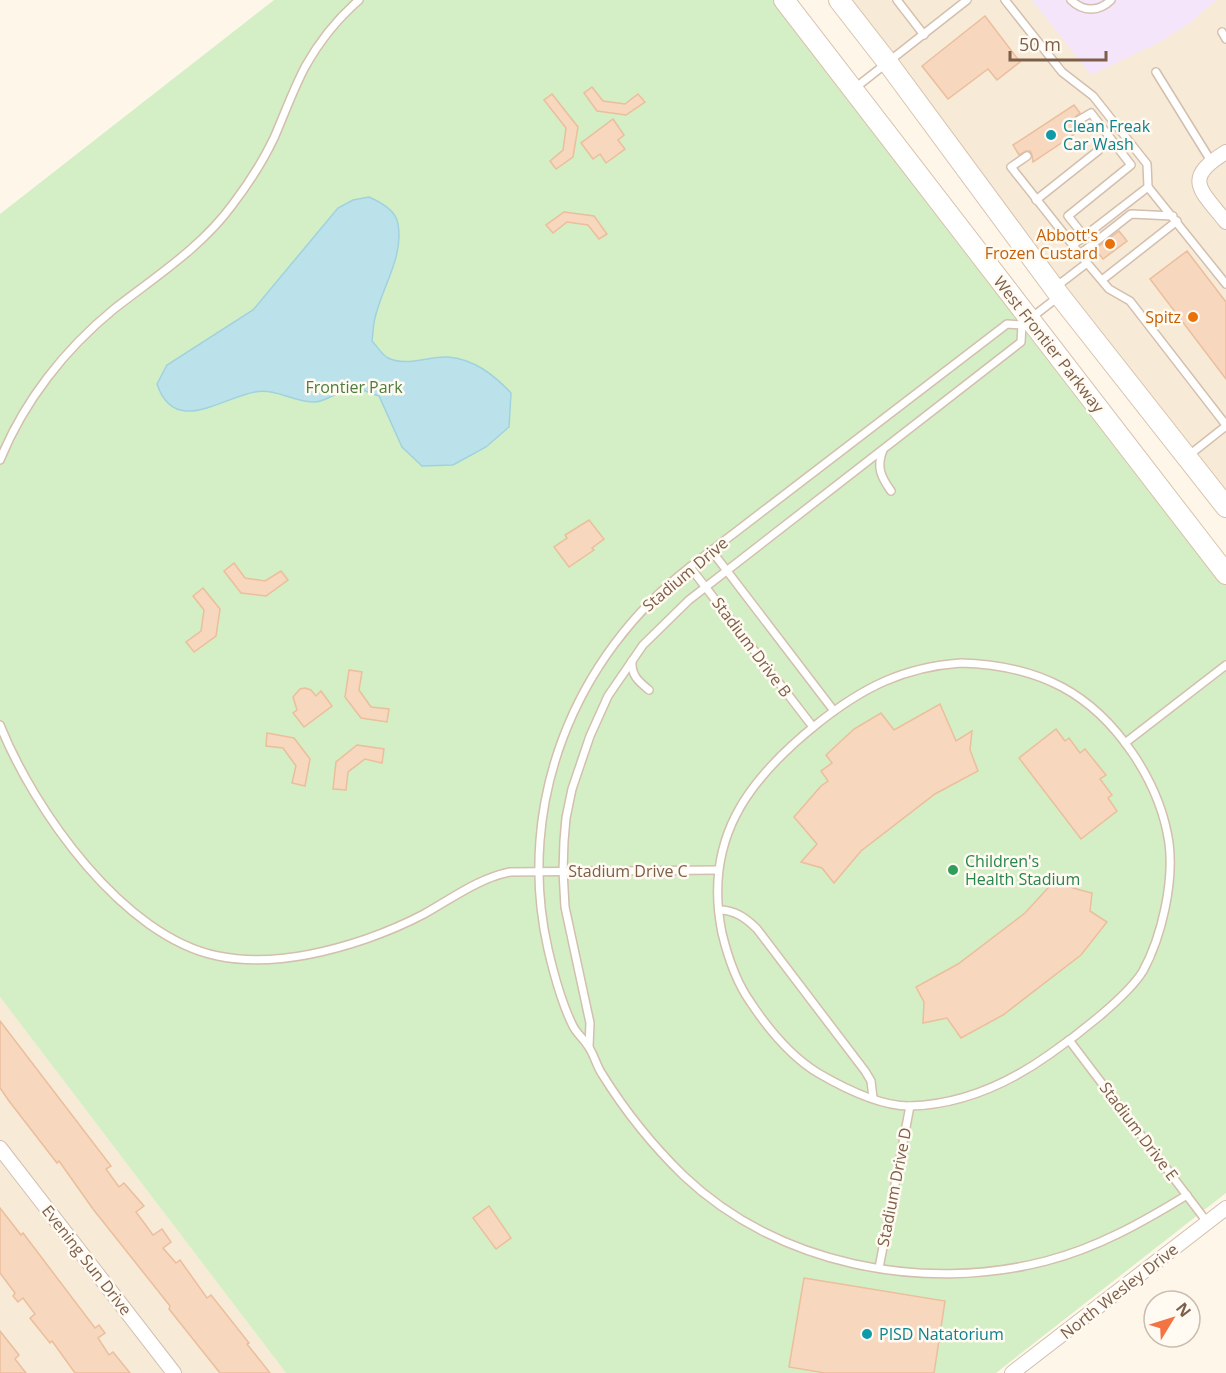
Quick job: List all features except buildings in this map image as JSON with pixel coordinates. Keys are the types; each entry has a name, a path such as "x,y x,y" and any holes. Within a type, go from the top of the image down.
{"street":[{"name":"West Frontier Parkway","path":"784,0 1026,322 1226,574"},
{"path":"839,0 1057,291 1226,507"},
{"path":"1226,152 1211,161 1199,175 1199,183 1203,192 1226,222"},
{"name":"Evening Sun Drive","path":"0,1148 174,1373"},
{"name":"North Wesley Drive","path":"1012,1373 1226,1208"}],"lane":[{"path":"0,460 24,411 40,387 73,347 112,311 192,248 232,206 262,162 300,77 314,52 332,28 359,0"},
{"path":"897,0 924,35"},
{"path":"853,90 967,0"},
{"path":"1005,0 1062,72 1093,96 1147,164 1148,187 1226,284"},
{"path":"1071,0 1092,10 1111,0"},
{"path":"1156,72 1211,161"},
{"path":"1079,120 1091,113 1131,165 1068,216 1084,236"},
{"path":"1036,200 1099,150"},
{"path":"1027,156 1011,167 1102,280 1110,289 1130,301 1226,426 1186,457"},
{"path":"1073,245 1148,187"},
{"path":"1080,254 1131,214 1175,219"},
{"path":"1102,280 1175,219"},
{"name":"Stadium Drive","path":"589,1047 590,1023 568,929 563,872 566,818 580,761 608,696 632,660 658,630 705,586 1021,342 1026,322 1087,263"},
{"name":"Stadium Drive","path":"1026,322 1007,324 711,550 651,600 622,633 594,672 562,737 548,787 540,836 541,912 553,971 574,1029 589,1047 614,1093 648,1139 685,1177 708,1196 748,1222 786,1242 849,1262 879,1268 953,1275 981,1273 1045,1262 1110,1238 1187,1195"},
{"path":"884,448 879,470 891,491"},
{"name":"Stadium Drive B","path":"711,550 834,711"},
{"name":"Stadium Drive B","path":"690,567 813,727"},
{"path":"632,660 634,676 649,690"},
{"path":"961,663 1004,666 1045,679 1075,695 1102,717 1125,743 1147,777 1168,840 1169,883 1163,914 1155,942 1142,972 1124,993 1070,1040 1002,1084 969,1096 910,1106 873,1098 832,1081 812,1069 796,1057 778,1038 761,1018 739,984 726,948 719,910 718,870 733,820 754,786 778,758 813,727 864,691 887,679 926,667 961,663"},
{"path":"1125,743 1226,665"},
{"name":"Stadium Drive C","path":"0,725 22,773 43,807 93,872 124,904 150,926 177,942 209,954 228,958 257,960 331,949 366,939 404,924 483,880 510,872 718,870"},
{"path":"719,910 728,910 743,917 757,929 865,1071 871,1081 873,1098"},
{"name":"Stadium Drive E","path":"1070,1040 1208,1222"},
{"name":"Stadium Drive D","path":"879,1268 910,1106"}],"shaded area":[{"path":"838,0 1226,0 1226,507"},
{"path":"1032,0 1216,0 1190,23 1158,43 1091,75"},
{"path":"0,997 286,1373 0,1373"}],"green space":[{"name":"Frontier Park","path":"274,0 778,0 1226,575 1226,1193 996,1373 286,1373 0,997 0,214"}],"water":[{"path":"369,197 391,211 397,219 399,236 395,260 378,306 372,341 386,357 402,362 448,357 466,361 483,369 511,393 509,427 486,447 453,465 422,466 402,447 379,396 359,389 348,389 314,402 278,393 255,392 200,410 187,411 175,408 165,400 157,384 167,365 253,310 338,208 353,200"}],"place":[{"name":"Clean Freak Car Wash","path":"1051,135"},
{"name":"Abbott's Frozen Custard","path":"1110,244"},
{"name":"Spitz","path":"1193,317"},
{"name":"Children's Health Stadium","path":"953,870"},
{"name":"PISD Natatorium","path":"867,1334"}]}
